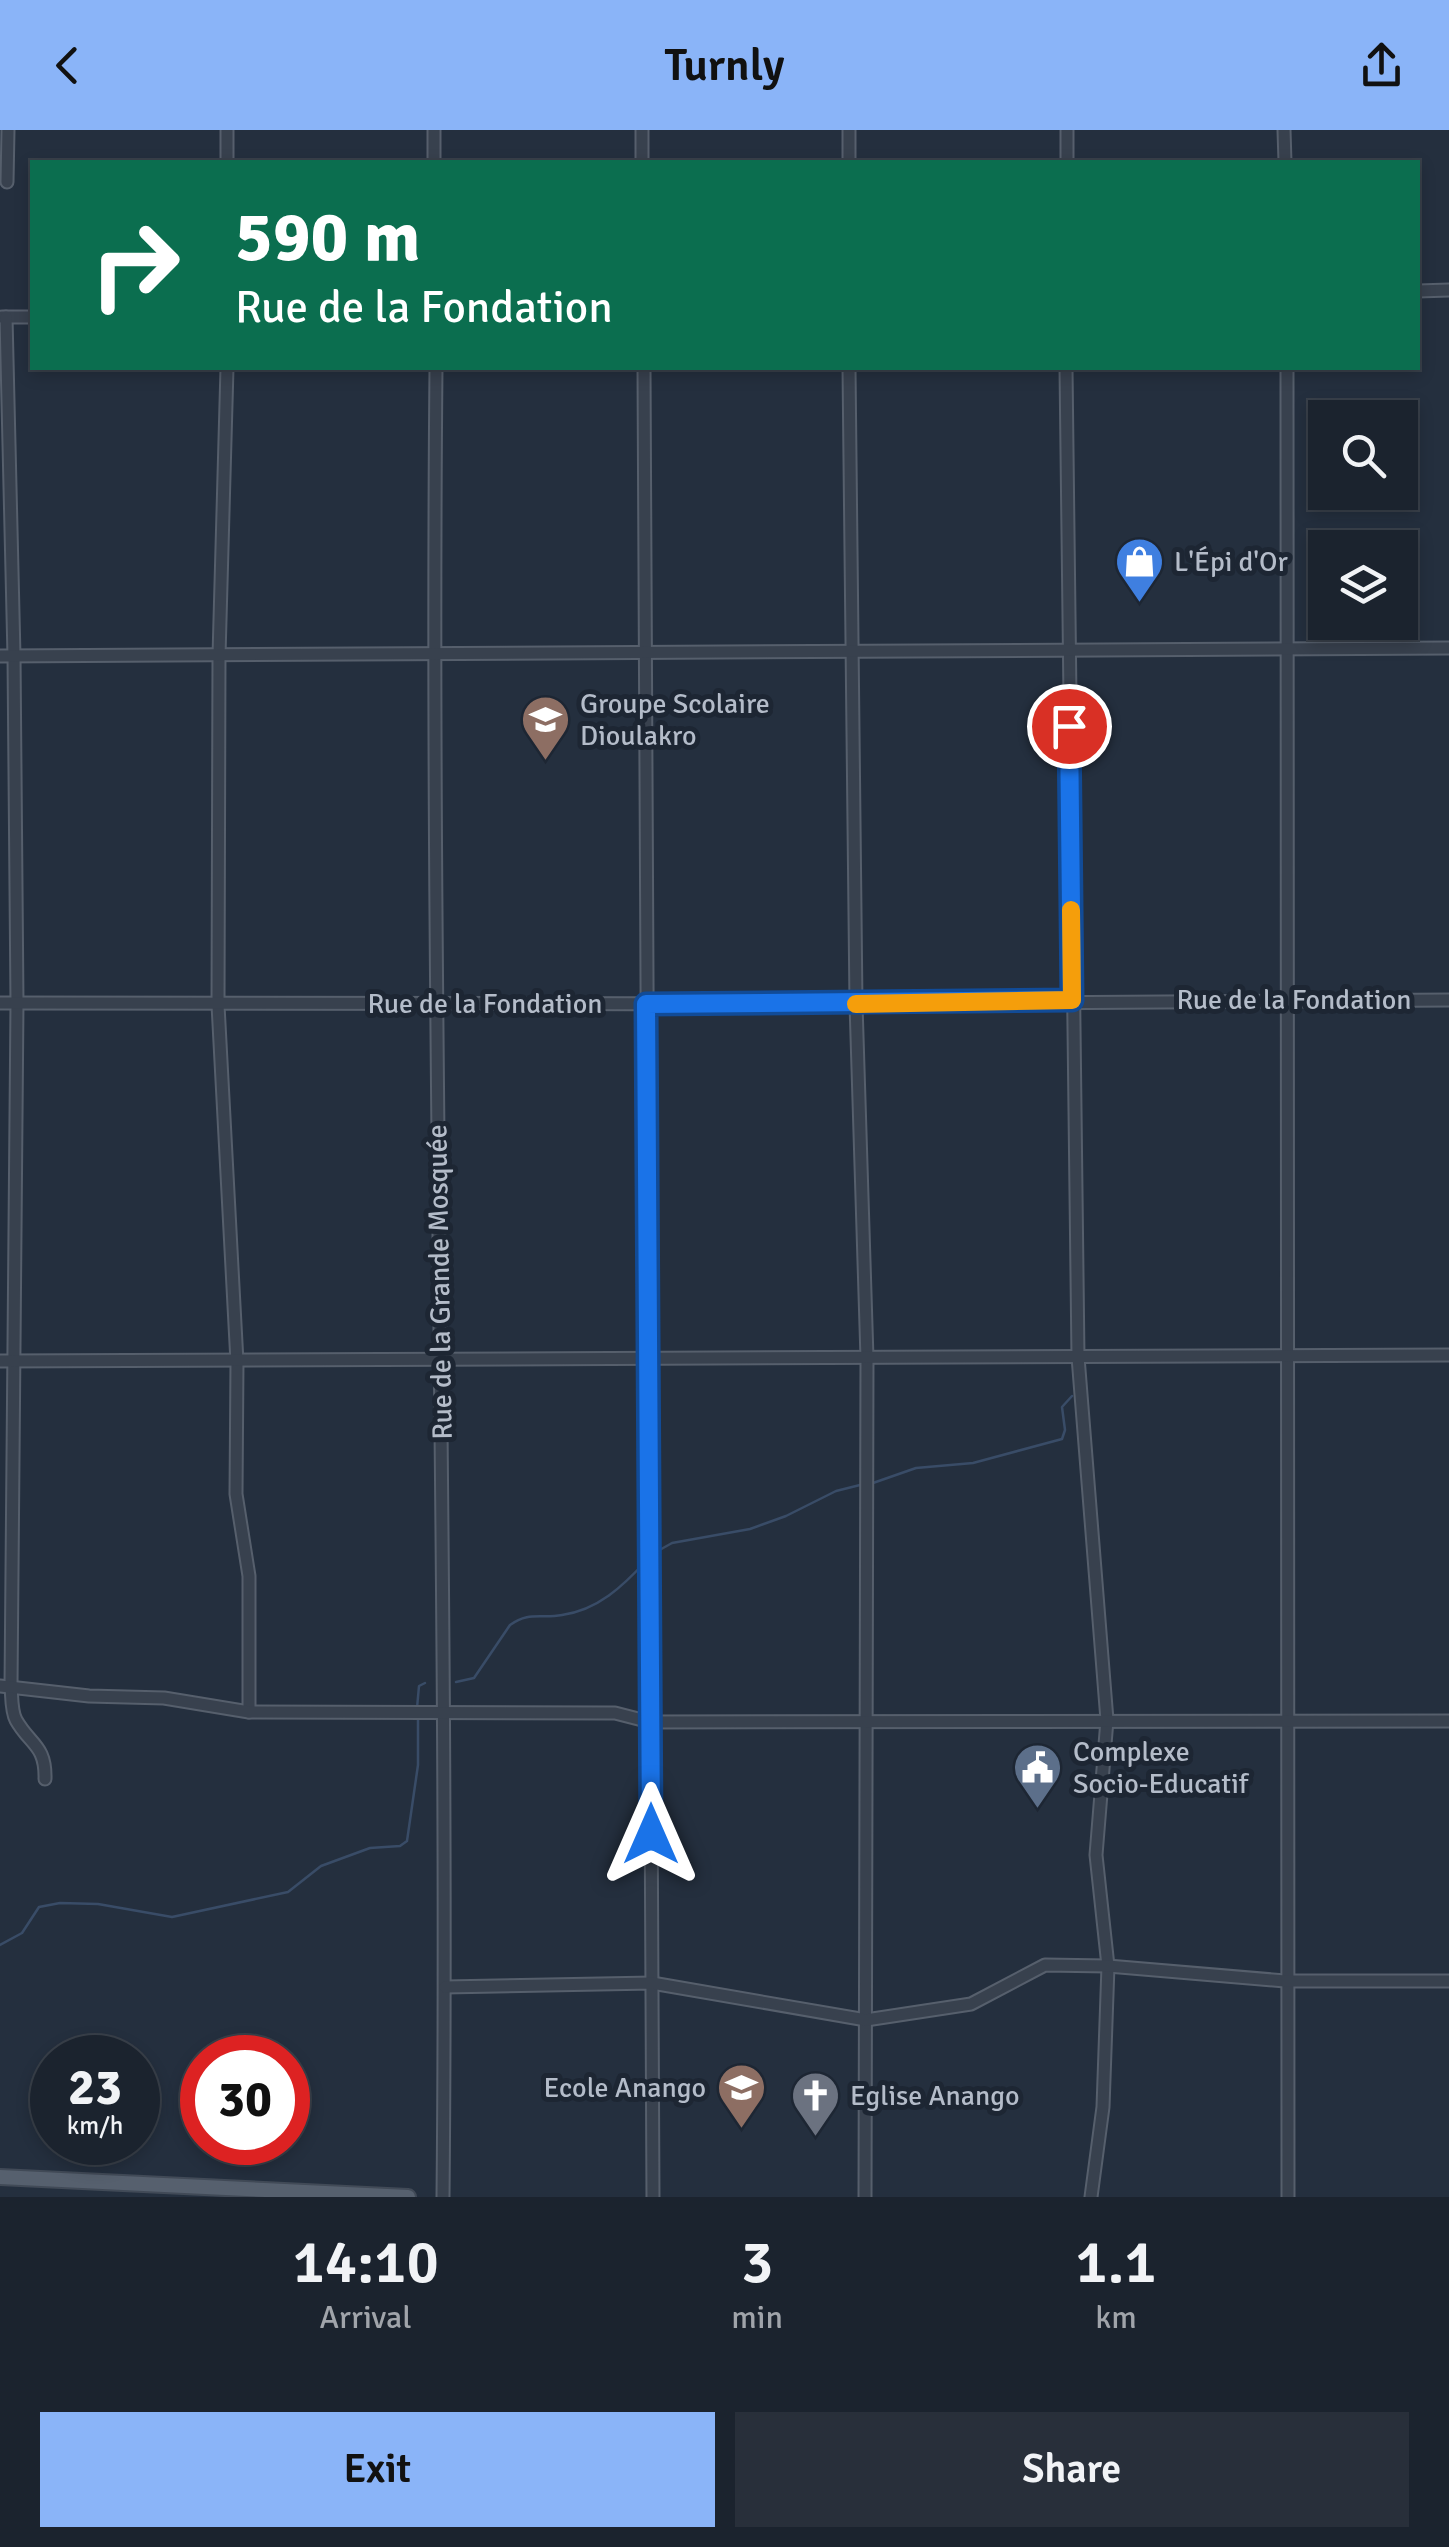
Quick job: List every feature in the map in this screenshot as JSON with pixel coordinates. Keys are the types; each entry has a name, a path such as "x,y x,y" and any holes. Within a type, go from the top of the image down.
{"main road":[{"path":"0,2177 228,2193 408,2197"}],"street":[{"path":"8,130 8,182"},
{"path":"226,130 227,160"},
{"path":"434,130 434,160"},
{"path":"642,130 642,160"},
{"path":"849,130 849,160"},
{"path":"1067,130 1067,160"},
{"path":"1284,130 1284,160"},
{"path":"1420,290 1449,290"},
{"path":"30,316 3,317 14,656 17,1003 14,1362 5,1686 14,1717 38,1746 45,1763 45,1779"},
{"path":"226,370 218,656 218,1005 237,1362 236,1494 249,1576 249,1712"},
{"name":"Rue de la Grande Mosquée","path":"436,370 433,652 443,1360 443,2197"},
{"path":"644,370 653,2197"},
{"path":"849,370 856,1004 866,1358 866,2197"},
{"path":"1066,370 1078,1357 1107,1720 1096,1854 1108,1966 1102,2106 1091,2197"},
{"path":"1286,370 1288,2197"},
{"path":"0,656 1449,648"},
{"name":"Rue de la Fondation","path":"0,1003 1449,1000"},
{"path":"0,1361 1449,1356"},
{"path":"5,1686 90,1696 164,1698 249,1712 615,1714 650,1722 1449,1721"},
{"path":"445,1987 652,1983 866,2020 971,2004 1046,1965 1108,1966 1286,1981 1449,1981"}],"waterway":[{"path":"873,1483 916,1468 973,1463 1062,1439 1062,1407 1072,1396"},
{"path":"656,1552 672,1543 750,1529 836,1491 860,1485"},
{"path":"456,1682 474,1678 510,1625 529,1617 562,1615 587,1608 619,1588 646,1561"},
{"path":"417,1708 419,1686 425,1683"},
{"path":"0,1945 22,1933 39,1907 98,1904 172,1917 288,1892 321,1866 370,1848 400,1846 407,1841 418,1765 418,1715"}],"slow traffic":[{"path":"856,1004 1072,1000 1071,910"}],"place":[{"name":"L'Épi d'Or","path":"1139,604"},
{"name":"Groupe Scolaire Dioulakro","path":"545,762"},
{"name":"Complexe Socio-Educatif","path":"1038,1810"},
{"name":"Ecole Anango","path":"741,2130"},
{"name":"Eglise Anango","path":"815,2138"}],"route":[{"path":"651,1834 646,1004 1072,1000 1069,726"}]}
